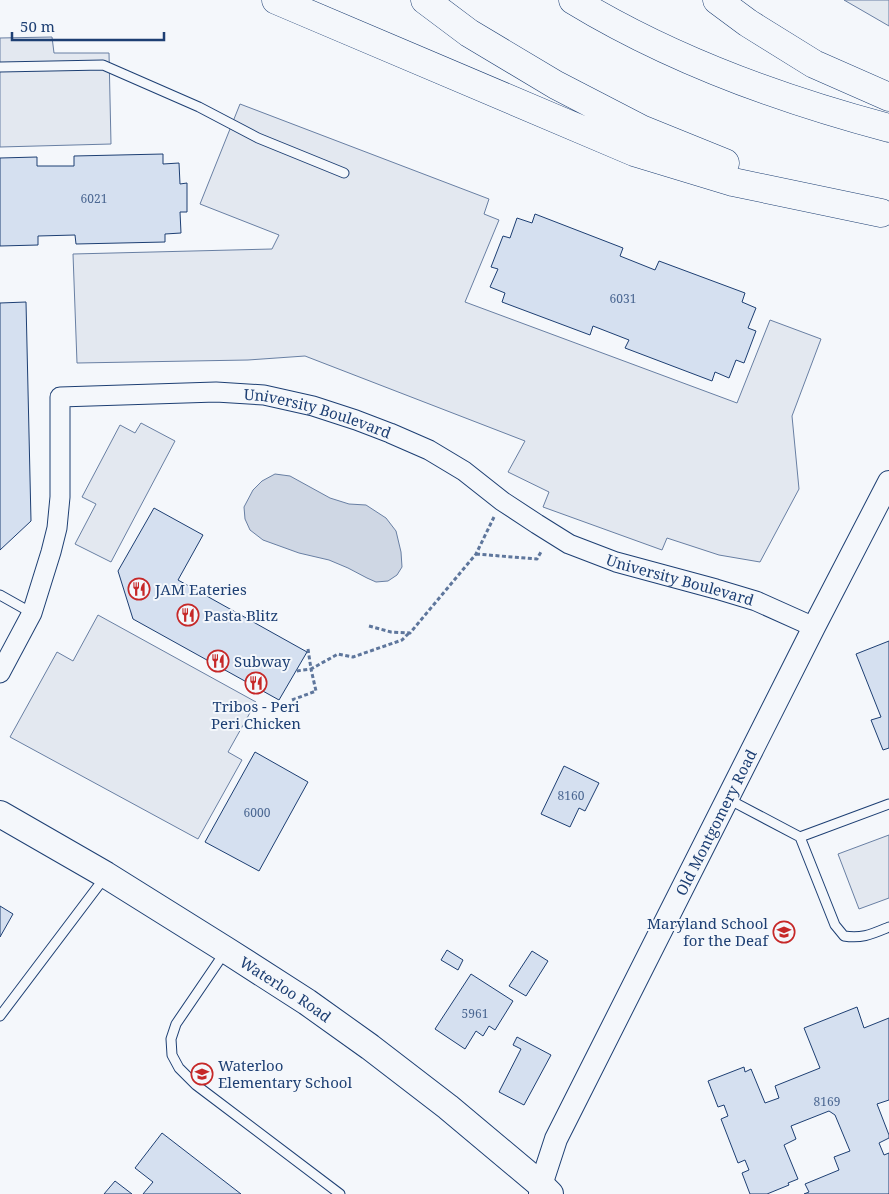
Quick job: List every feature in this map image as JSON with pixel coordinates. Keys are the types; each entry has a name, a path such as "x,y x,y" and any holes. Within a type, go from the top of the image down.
{"highway":[{"path":"276,0 634,152 733,182 885,214"},
{"path":"424,0 470,33 556,85 641,129 736,168 885,214"},
{"path":"573,0 673,53 760,89 844,116 889,128"},
{"path":"717,0 748,23 814,64 889,98"}],"main road":[{"name":"Waterloo Road","path":"0,814 106,874 307,1002 370,1047 448,1108 544,1191"}],"street":[{"name":"University Boulevard","path":"0,673 32,613 57,528 60,496 60,398 216,392 264,395 313,406 356,420 429,450 464,471 502,501 569,544 616,562 716,589 756,602 814,627"},
{"name":"Old Montgomery Road","path":"544,1191 556,1139 889,482"}],"lane":[{"path":"0,66 103,64 199,107 258,138 344,173"},
{"path":"0,595 32,613"},
{"path":"728,799 800,837 835,926 844,936 864,937 889,928"},
{"path":"800,837 889,804"},
{"path":"0,1016 106,874"},
{"path":"226,950 176,1024 171,1039 172,1055 179,1068 196,1085 340,1194"}],"path":[{"path":"296,671 312,669 338,654 353,657 402,640 476,554 502,501"},
{"path":"476,554 537,559 552,534"},
{"path":"369,626 391,632 410,633"},
{"path":"292,700 316,691 308,649"}],"shaded area":[{"path":"844,0 889,0 889,26"},
{"path":"52,37 54,53 109,53 111,144 0,147 0,38"},
{"path":"240,104 489,199 484,214 499,220 465,302 737,403 770,320 821,339 792,416 799,489 760,562 719,555 667,538 662,550 543,507 549,492 508,472 525,441 305,356 248,360 77,363 73,254 272,249 279,235 200,204"},
{"path":"141,423 175,441 111,562 75,544 96,504 82,497 120,425 135,433"},
{"path":"275,474 290,476 330,498 349,504 366,505 386,518 396,531 401,552 402,567 397,575 388,581 376,582 329,560 299,553 263,540 250,530 245,519 244,507 253,490 262,481"},
{"path":"98,615 256,702 228,752 242,760 198,839 10,737 57,652 73,661"},
{"path":"889,835 889,898 859,909 838,854"}],"building":[{"path":"163,154 163,164 179,163 180,184 187,183 187,212 180,212 181,233 165,234 165,242 76,244 75,235 38,236 38,245 0,246 0,158 37,157 37,166 74,166 74,156"},
{"path":"535,214 623,248 620,256 655,270 659,261 745,293 742,302 756,308 748,328 756,331 744,363 736,360 729,378 715,372 712,381 625,348 629,340 593,326 590,335 502,302 505,293 490,287 498,269 491,267 503,236 510,238 517,218 532,223"},
{"path":"26,302 31,521 0,550 0,303"},
{"path":"154,508 203,535 178,580 307,652 279,700 133,619 118,571"},
{"path":"889,641 889,748 883,750 871,720 881,717 856,654"},
{"path":"255,752 308,782 259,871 205,842"},
{"path":"564,766 599,783 585,811 579,808 570,827 541,814"},
{"path":"0,906 13,914 0,937"},
{"path":"447,950 463,960 458,970 441,960"},
{"path":"532,951 548,961 526,996 509,986"},
{"path":"471,974 513,1001 495,1030 489,1026 483,1036 476,1031 465,1049 435,1029"},
{"path":"857,1007 864,1028 889,1018 889,1100 877,1104 889,1135 889,1138 879,1143 884,1155 889,1153 889,1194 804,1194 809,1192 805,1184 839,1170 834,1157 850,1151 835,1115 829,1111 791,1126 796,1139 784,1145 798,1179 767,1194 750,1194 742,1173 749,1170 745,1160 738,1163 721,1119 728,1116 724,1105 718,1107 708,1081 744,1067 745,1072 751,1069 765,1103 779,1098 775,1086 820,1068 804,1028"},
{"path":"517,1037 551,1055 524,1105 499,1092 521,1049 513,1045"},
{"path":"162,1133 241,1194 143,1194 153,1182 135,1168"},
{"path":"115,1181 132,1194 104,1194"}],"place":[{"name":"JAM Eateries","path":"139,589"},
{"name":"Pasta Blitz","path":"188,615"},
{"name":"Subway","path":"218,661"},
{"name":"Tribos - Peri Peri Chicken","path":"256,683"},
{"name":"Maryland School for the Deaf","path":"784,932"},
{"name":"Waterloo Elementary School","path":"202,1074"}]}
